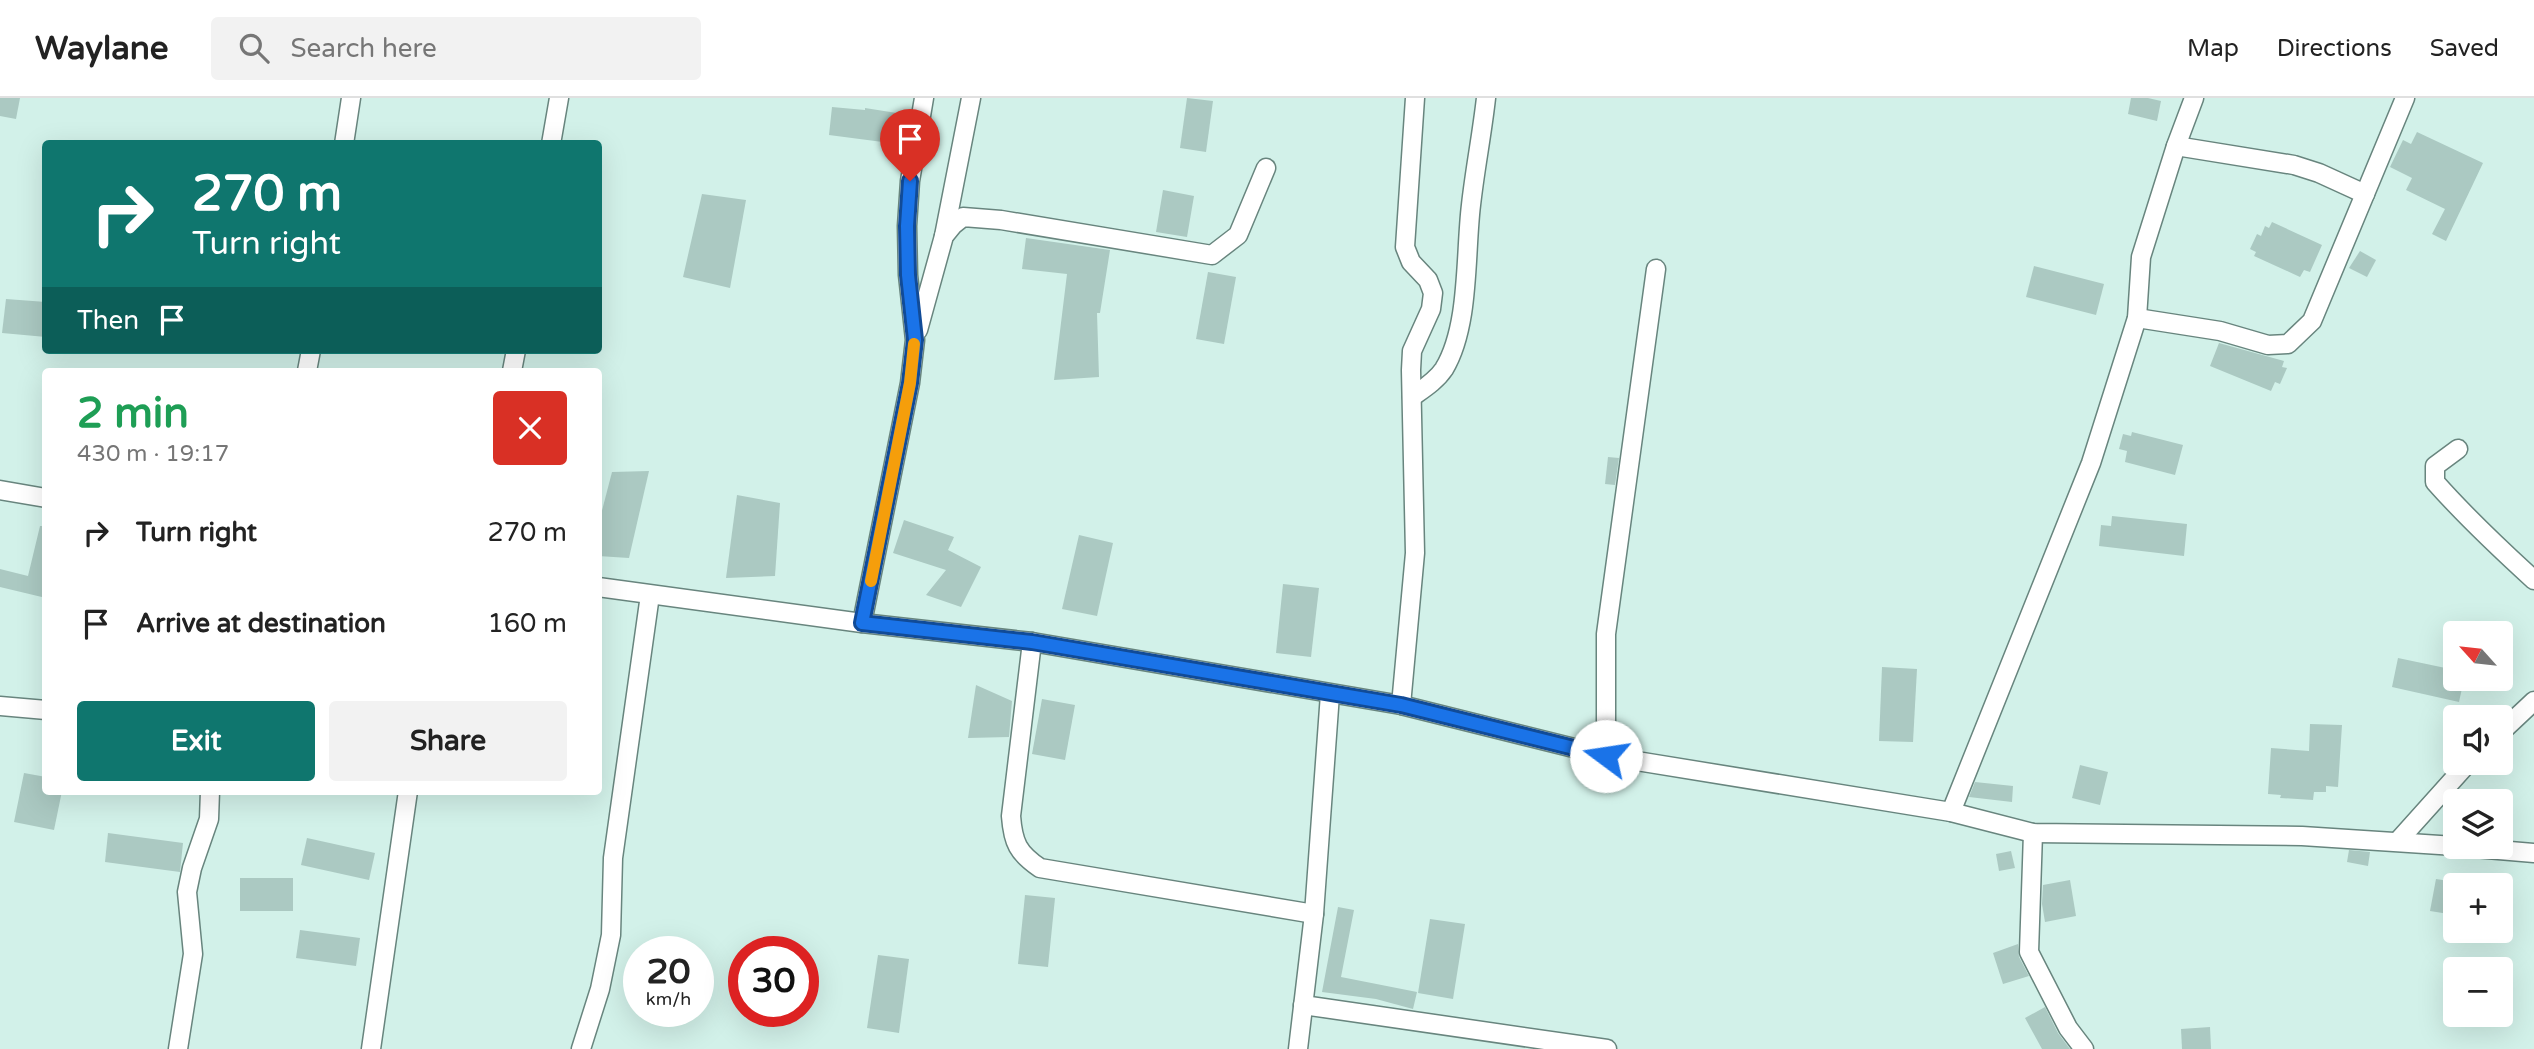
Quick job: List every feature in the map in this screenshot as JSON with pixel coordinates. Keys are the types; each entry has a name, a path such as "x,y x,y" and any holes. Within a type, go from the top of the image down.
{"street":[{"path":"345,140 351,98"},
{"path":"552,140 559,98"},
{"path":"915,340 908,275 907,226 910,181 924,98"},
{"path":"862,623 910,383 915,340 944,236 971,98"},
{"path":"1401,705 1415,553 1412,351 1431,309 1433,293 1428,281 1411,262 1405,247 1415,98"},
{"path":"1412,397 1436,379 1445,368 1457,337 1486,98"},
{"path":"1951,811 2091,463 2137,318 2141,257 2194,98"},
{"path":"2137,318 2220,331 2268,345 2288,344 2312,321 2404,98"},
{"path":"2176,146 2294,164 2365,194"},
{"path":"944,236 963,217 1001,220 1212,255 1238,235 1266,167"},
{"path":"1606,756 1606,634 1656,270"},
{"path":"2458,449 2435,466 2435,482 2471,522 2492,538 2534,580"},
{"path":"0,490 42,497"},
{"path":"602,588 862,623 1032,642 1401,705 1606,756 1951,811 2033,833 2302,836 2443,845"},
{"path":"581,1049 600,989 611,935 613,858 650,595"},
{"path":"1032,642 1011,816 1013,836 1023,857 1040,868 1314,914"},
{"path":"1298,1049 1314,914 1329,694"},
{"path":"2513,721 2534,701"},
{"path":"0,706 42,710"},
{"path":"2398,841 2457,775"},
{"path":"178,1049 193,954 187,892 192,868 209,819 210,795"},
{"path":"371,1049 407,795"},
{"path":"2033,833 2029,952 2068,1028 2084,1049"},
{"path":"2513,851 2534,853"},
{"path":"1303,1005 1607,1049"}],"building":[{"path":"0,98 20,98 16,119 0,116"},
{"path":"1187,98 1213,101 1206,152 1180,148"},
{"path":"2131,98 2161,101 2157,121 2128,114"},
{"path":"832,107 865,108 903,114 898,144 829,135"},
{"path":"2417,132 2483,163 2446,241 2432,234 2445,209 2406,190 2412,178 2390,167 2403,140 2411,144"},
{"path":"1163,190 1194,196 1187,237 1156,232"},
{"path":"702,194 746,200 730,288 683,277"},
{"path":"2272,222 2322,245 2310,272 2304,270 2300,277 2254,256 2256,252 2250,249 2257,234 2261,236 2265,226 2269,228"},
{"path":"1026,238 1110,250 1100,313 1097,313 1099,377 1054,380 1067,274 1022,269"},
{"path":"2360,251 2376,260 2367,277 2349,268"},
{"path":"2034,266 2104,284 2096,315 2026,297"},
{"path":"1208,272 1236,277 1224,344 1196,339"},
{"path":"6,299 42,302 42,337 2,333"},
{"path":"2219,343 2284,361 2282,367 2287,368 2280,384 2275,382 2271,391 2210,366"},
{"path":"2132,432 2183,445 2175,475 2125,462 2127,451 2119,449 2123,434 2131,436"},
{"path":"1608,457 1619,458 1615,485 1605,484"},
{"path":"649,471 629,558 602,556 602,511 612,472"},
{"path":"737,495 780,503 775,576 726,578"},
{"path":"2112,516 2187,524 2184,556 2099,546 2101,525 2111,526"},
{"path":"904,520 954,537 948,550 981,567 961,607 926,595 946,570 893,553"},
{"path":"42,526 42,597 0,587 0,569 28,576"},
{"path":"1079,535 1113,543 1097,616 1062,609"},
{"path":"1283,584 1319,588 1311,657 1276,653"},
{"path":"2398,658 2443,667 2443,691 2461,691 2459,702 2392,687"},
{"path":"1882,667 1917,669 1913,742 1879,741"},
{"path":"976,685 1012,701 1009,737 968,738"},
{"path":"1042,699 1075,705 1065,760 1032,754"},
{"path":"2310,724 2342,725 2338,787 2326,786 2326,792 2314,792 2313,800 2280,798 2281,795 2268,794 2271,748 2309,751"},
{"path":"2080,765 2108,772 2100,805 2072,798"},
{"path":"24,773 42,776 42,795 61,795 54,830 14,822"},
{"path":"1975,782 2013,786 2012,802 1969,797"},
{"path":"108,833 183,843 180,872 105,862"},
{"path":"307,838 375,853 369,880 301,865"},
{"path":"2349,850 2370,852 2368,866 2347,862"},
{"path":"2011,851 2015,868 1999,871 1996,854"},
{"path":"240,878 293,878 293,911 240,911"},
{"path":"2436,879 2443,880 2443,913 2430,911"},
{"path":"2070,880 2076,916 2045,922 2043,885"},
{"path":"1025,895 1055,898 1048,967 1018,964"},
{"path":"1338,907 1354,910 1341,977 1417,992 1413,1009 1376,999 1322,992"},
{"path":"1430,919 1465,924 1453,999 1418,993"},
{"path":"300,930 360,938 356,966 296,958"},
{"path":"2018,944 2019,957 2029,976 2003,984 1993,953"},
{"path":"878,955 909,959 899,1033 867,1028"},
{"path":"2045,1007 2058,1033 2070,1049 2042,1049 2025,1018"},
{"path":"2210,1027 2211,1049 2182,1049 2181,1029"}],"slow traffic":[{"path":"871,581 910,383 914,344"}],"route":[{"path":"910,181 908,275 915,340 910,383 862,623 1032,642 1401,705 1606,756"}]}
